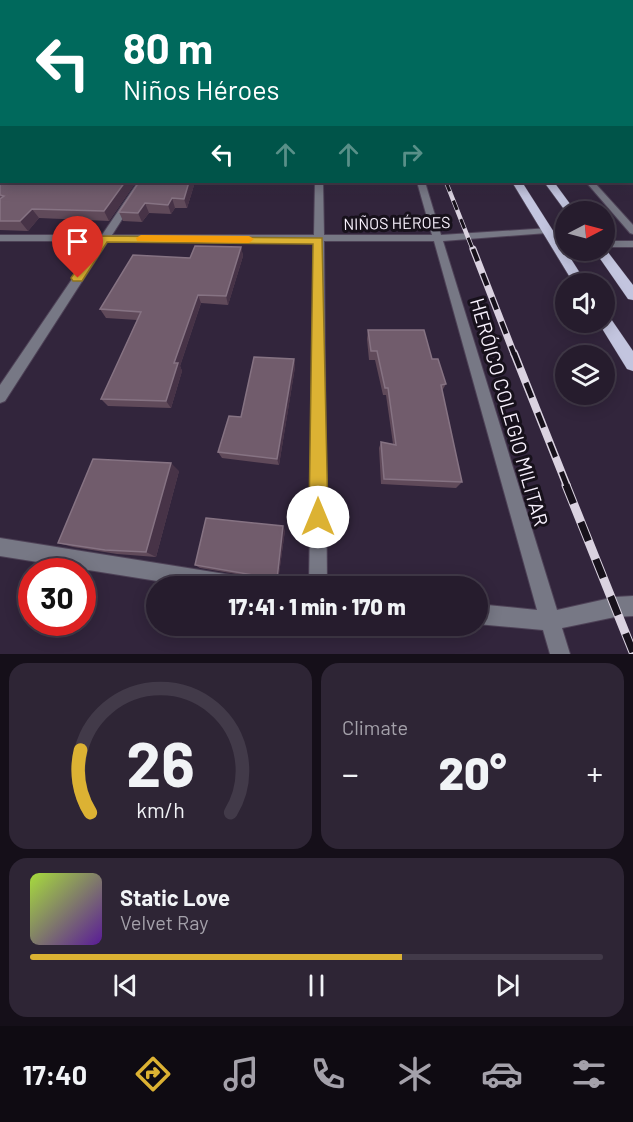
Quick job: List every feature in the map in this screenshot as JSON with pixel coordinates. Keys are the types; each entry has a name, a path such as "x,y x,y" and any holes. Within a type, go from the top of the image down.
{"main road":[{"path":"518,183 574,273"},
{"path":"550,183 563,201"},
{"path":"608,261 633,295"},
{"path":"613,333 633,364"}],"street":[{"path":"0,397 141,183"},
{"path":"318,576 319,183"},
{"name":"HERÓICO COLEGIO MILITAR","path":"421,183 560,654"},
{"path":"591,183 633,231"},
{"name":"NIÑOS HÉROES","path":"0,238 318,240 438,238 547,230"},
{"path":"615,244 633,244"},
{"path":"0,548 180,576"},
{"path":"488,615 549,621 615,607 633,606"}],"building":[{"path":"0,183 124,183 104,211 32,209 20,221 0,221 0,199 4,196 0,195"},
{"path":"138,183 189,183 184,199 172,198 168,205 145,203 138,213 119,212"},
{"path":"195,246 241,247 226,296 198,295 174,363 178,363 166,401 101,399 141,312 100,309 133,255 190,258"},
{"path":"368,330 424,330 432,359 438,359 446,384 441,385 462,482 384,479 381,442 396,445 388,388 385,388 377,351 371,351"},
{"path":"254,357 294,359 277,459 218,452 229,416 241,417"},
{"path":"93,459 171,463 146,552 105,550 58,543"},
{"path":"206,518 283,526 277,576 259,576 195,565"}],"railway":[{"path":"446,183 473,250"},
{"path":"473,249 514,354"},
{"path":"514,353 567,486"},
{"path":"566,485 633,652"}],"slow traffic":[{"path":"141,238 249,239"}],"route":[{"path":"78,278 104,238 318,240 318,517"}]}
